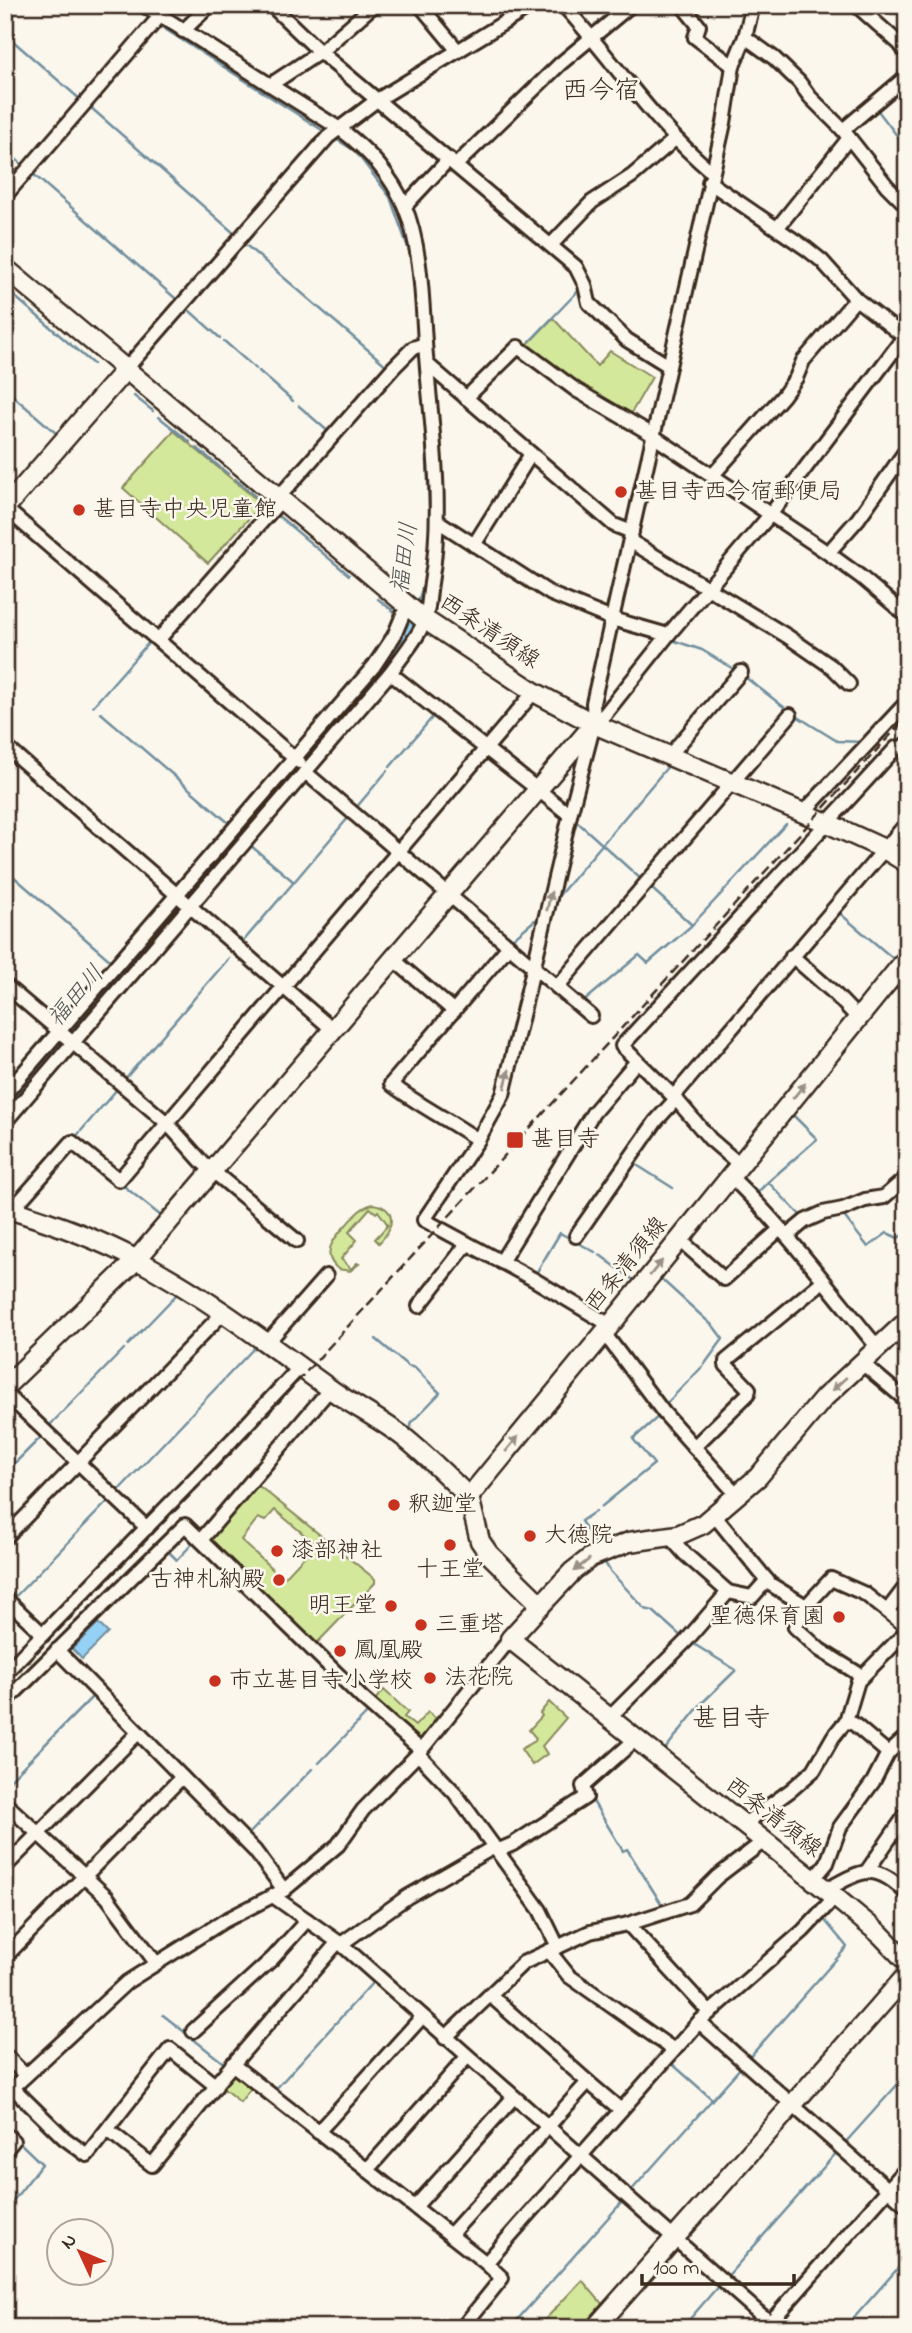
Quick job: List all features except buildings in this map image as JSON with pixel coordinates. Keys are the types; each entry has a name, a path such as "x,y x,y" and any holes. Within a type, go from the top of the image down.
{"main road":[{"name":"西条清須線","path":"5,268 416,612 534,692 594,724 827,823 884,849 907,863"},
{"path":"5,508 125,370"},
{"path":"5,1387 137,1259 594,724"},
{"name":"西条清須線","path":"469,1497 907,958"},
{"path":"8,1209 57,1225 137,1259 182,1285 406,1439 469,1497 474,1522 485,1547 541,1605"},
{"path":"510,1639 573,1571 591,1557 629,1542 669,1536 697,1527 714,1515 758,1477 824,1398 907,1321"},
{"name":"西条清須線","path":"510,1639 881,1935 907,1962"},
{"path":"595,2328 907,1975"}],"street":[{"path":"5,1094 177,896 390,673 434,566 439,522 427,364 419,346 418,266 405,206 378,162 359,144 335,132 270,85 183,31 158,20 144,5"},
{"path":"183,31 210,5"},
{"path":"271,5 320,52 576,267 581,274 589,303 627,340 669,366"},
{"path":"270,85 320,52 374,5"},
{"path":"420,5 458,51"},
{"path":"125,370 335,132 377,100 533,5"},
{"path":"563,5 592,36 675,139 711,177 822,261 856,299 906,336 770,515 594,724"},
{"path":"405,206 560,64 631,5"},
{"path":"682,5 699,26 695,37 733,66"},
{"path":"737,1495 664,1413 607,1329 500,1262 424,1220 478,1140 503,1095 594,724 593,702 724,123 733,66 745,37 753,5"},
{"path":"856,5 907,54"},
{"path":"5,196 158,20"},
{"path":"745,37 774,58 799,82 907,206"},
{"path":"778,228 846,134 907,76"},
{"path":"551,245 592,202 632,176 675,139"},
{"path":"712,476 783,397 796,378 803,361 856,299"},
{"path":"159,639 279,499 419,346"},
{"path":"466,398 519,347 576,390 653,435 828,553 906,615"},
{"path":"427,364 614,525 707,589 787,636 832,667 849,684"},
{"path":"828,553 858,519 907,449"},
{"path":"474,545 531,454"},
{"path":"5,508 159,639 398,851 592,1016"},
{"path":"439,522 551,594 612,619 668,635"},
{"path":"5,1122 190,907 302,765 416,612"},
{"path":"669,756 741,672"},
{"path":"390,673 570,815"},
{"path":"8,1209 72,1142 119,1180 534,692"},
{"path":"803,813 907,702"},
{"path":"557,987 790,715"},
{"path":"878,1348 755,1200 675,1097 622,1046 896,748 907,743"},
{"path":"5,746 333,1030"},
{"path":"576,1236 675,1097 907,823"},
{"path":"478,1140 444,1117 413,1101 391,1084 509,946"},
{"path":"792,956 858,1018"},
{"path":"393,959 454,1011"},
{"path":"5,985 167,1123 212,1171 297,1241"},
{"path":"500,1262 593,1113 637,1061"},
{"path":"679,1239 724,1279 783,1233 823,1213 843,1209 864,1200 884,1197 907,1177"},
{"path":"419,1306 467,1244"},
{"path":"267,1343 326,1276"},
{"path":"694,1447 748,1394 749,1388 726,1365 726,1361 823,1281"},
{"path":"5,1538 223,1313"},
{"path":"862,1363 907,1401"},
{"path":"5,1673 300,1367"},
{"path":"201,1540 330,1389"},
{"path":"5,1393 147,1528"},
{"path":"714,1515 766,1580 806,1606"},
{"path":"5,1702 185,1525 419,1752 455,1793 540,1910 553,1949 569,1976 674,2050"},
{"path":"669,1536 728,1592 752,1597 766,1580"},
{"path":"743,1825 814,1770 833,1737 846,1721 858,1681 907,1629 888,1610 866,1594 831,1579 806,1606 795,1627 820,1650 862,1676"},
{"path":"888,1610 907,1585"},
{"path":"609,1718 686,1641 728,1592"},
{"path":"5,1598 43,1634"},
{"path":"215,2085 170,2049 88,2155 9,2091 127,1982 223,1921 279,1893 338,1845 363,1810 419,1752 510,1639"},
{"path":"57,1650 254,1851 279,1893 307,1920 340,1943 770,2326 907,2168"},
{"path":"846,1721 855,1724 888,1753"},
{"path":"5,1867 138,1732"},
{"path":"486,2263 699,2022 803,1931 824,1889 826,1864 840,1828 873,1782 888,1753 907,1737"},
{"path":"108,2130 152,2165 232,2064 340,1943 407,1898 495,1849 513,1844 586,1797 583,1786 635,1740"},
{"path":"5,1957 182,1777"},
{"path":"5,1803 107,1897 156,1963"},
{"path":"867,1871 907,1813"},
{"path":"444,2038 523,1963 590,1932 628,1924 690,1904 717,1877 764,1841"},
{"path":"826,1864 844,1880"},
{"path":"824,1889 867,1871 875,1871 887,1876 907,1894"},
{"path":"193,2031 273,1958 307,1920"},
{"path":"628,1924 709,2012"},
{"path":"490,1995 621,2110"},
{"path":"318,2132 422,2018"},
{"path":"699,2022 907,2206"},
{"path":"5,2056 25,2075"},
{"path":"367,2170 467,2057"},
{"path":"232,2064 502,2277 462,2328"},
{"path":"450,2235 588,2082"},
{"path":"415,2207 513,2098"},
{"path":"5,2134 13,2141 5,2151"}],"green space":[{"path":"553,318 597,366 610,351 652,377 629,417 578,388 525,347"},
{"path":"174,431 262,504 208,563 123,488"},
{"path":"373,1204 381,1206 390,1214 388,1231 379,1243 375,1239 388,1225 378,1211 376,1213 370,1208 349,1232 357,1240 341,1259 351,1269 359,1264 350,1271 338,1269 330,1258 333,1241 358,1212"},
{"path":"252,1486 259,1486 375,1579 375,1583 316,1644 210,1543 210,1536","holes":["275,1510 314,1543 282,1578 241,1540 258,1518 265,1521"]},
{"path":"384,1690 408,1712 404,1717 415,1726 428,1712 439,1721 421,1744 372,1703"},
{"path":"549,1702 566,1718 542,1746 547,1754 532,1765 521,1749 535,1741 536,1738 529,1730 542,1716 540,1713"},
{"path":"230,2071 252,2087 240,2102 219,2085"},
{"path":"582,2280 604,2306 587,2328 541,2328 539,2326"}],"water":[{"path":"409,610 420,619 397,659 5,1116 5,1101 377,669"},
{"path":"98,1623 108,1633 82,1659 72,1649"}],"waterway":[{"name":"福田川","path":"128,5 152,20"},
{"name":"福田川","path":"157,24 325,132"},
{"path":"5,34 82,101"},
{"path":"89,106 236,235"},
{"path":"876,108 907,149"},
{"name":"福田川","path":"334,138 355,151 390,197 411,256 419,338"},
{"path":"5,150 25,167"},
{"path":"32,173 175,298"},
{"path":"247,246 388,367"},
{"path":"5,288 93,364"},
{"path":"530,341 581,288"},
{"path":"190,311 220,338"},
{"path":"224,341 256,369"},
{"path":"259,371 293,401"},
{"path":"5,389 57,434"},
{"path":"134,396 153,411"},
{"path":"299,406 331,434"},
{"path":"159,417 190,442"},
{"name":"福田川","path":"425,418 430,527"},
{"path":"197,448 228,474"},
{"path":"235,479 268,507"},
{"path":"276,514 349,575"},
{"name":"福田川","path":"417,606 425,578 430,533"},
{"path":"378,599 397,614"},
{"path":"677,635 672,640 702,650 735,670"},
{"path":"93,706 151,640"},
{"path":"745,677 789,711"},
{"path":"101,713 230,824"},
{"path":"390,767 436,713"},
{"path":"795,715 837,741 864,742"},
{"path":"556,899 669,765"},
{"path":"355,809 387,771"},
{"path":"294,882 348,818"},
{"path":"573,818 643,881"},
{"path":"650,887 692,925 786,824"},
{"path":"240,945 294,882 250,845"},
{"path":"5,869 112,962"},
{"path":"837,911 896,961"},
{"path":"511,940 535,920"},
{"path":"582,1003 639,955 648,963 691,926"},
{"path":"124,1080 229,958"},
{"path":"694,1064 711,1043"},
{"path":"74,1139 118,1088"},
{"path":"768,1182 817,1139 790,1112"},
{"path":"632,1162 673,1188"},
{"path":"740,1177 758,1192 768,1182 803,1218"},
{"path":"120,1183 161,1216"},
{"path":"843,1215 868,1247 887,1233 898,1238 907,1232"},
{"path":"538,1270 560,1233 595,1252"},
{"path":"600,1255 636,1282"},
{"path":"659,1277 714,1327 723,1339 704,1365 664,1406"},
{"path":"128,1345 178,1293"},
{"path":"376,1339 408,1366 415,1368 440,1393 412,1422 410,1430"},
{"path":"116,1493 256,1346"},
{"path":"48,1427 124,1349"},
{"path":"601,1507 654,1464 633,1439 659,1416"},
{"path":"5,1473 44,1434"},
{"path":"13,1599 111,1498"},
{"path":"595,1544 581,1521 596,1511"},
{"path":"167,1550 177,1560 194,1542"},
{"path":"604,1561 645,1609 653,1611 683,1638"},
{"path":"663,1752 701,1704 736,1670 692,1643"},
{"path":"5,1785 94,1695"},
{"path":"319,1763 370,1710"},
{"path":"246,1837 312,1769"},
{"path":"591,1798 623,1851 627,1849 664,1908"},
{"path":"747,2060 847,1947 823,1918"},
{"path":"274,2091 373,1982"},
{"path":"163,2015 226,2065"},
{"path":"421,2025 441,2042"},
{"path":"670,2062 712,2099"},
{"path":"630,2192 742,2066"},
{"path":"844,2144 907,2074"},
{"path":"5,2104 9,2100"},
{"path":"5,2211 42,2164 18,2141"},
{"path":"725,2279 838,2151"},
{"path":"510,2328 622,2202"},
{"path":"845,2328 907,2258"},
{"path":"682,2328 720,2284"}],"railway":[{"path":"5,1685 240,1444 907,717"}],"place":[{"name":"甚目寺西今宿郵便局","path":"621,492"},
{"name":"甚目寺中央児童館","path":"79,510"},
{"name":"甚目寺","path":"515,1140"},
{"name":"釈迦堂","path":"394,1505"},
{"name":"大徳院","path":"530,1536"},
{"name":"十王堂","path":"450,1545"},
{"name":"漆部神社","path":"277,1551"},
{"name":"古神札納殿","path":"279,1580"},
{"name":"明王堂","path":"391,1606"},
{"name":"聖徳保育園","path":"839,1617"},
{"name":"三重塔","path":"421,1625"},
{"name":"鳳凰殿","path":"340,1651"},
{"name":"法花院","path":"430,1678"},
{"name":"市立甚目寺小学校","path":"215,1681"}],"district":[{"name":"西今宿","path":"601,92"},
{"name":"甚目寺","path":"731,1720"}]}
